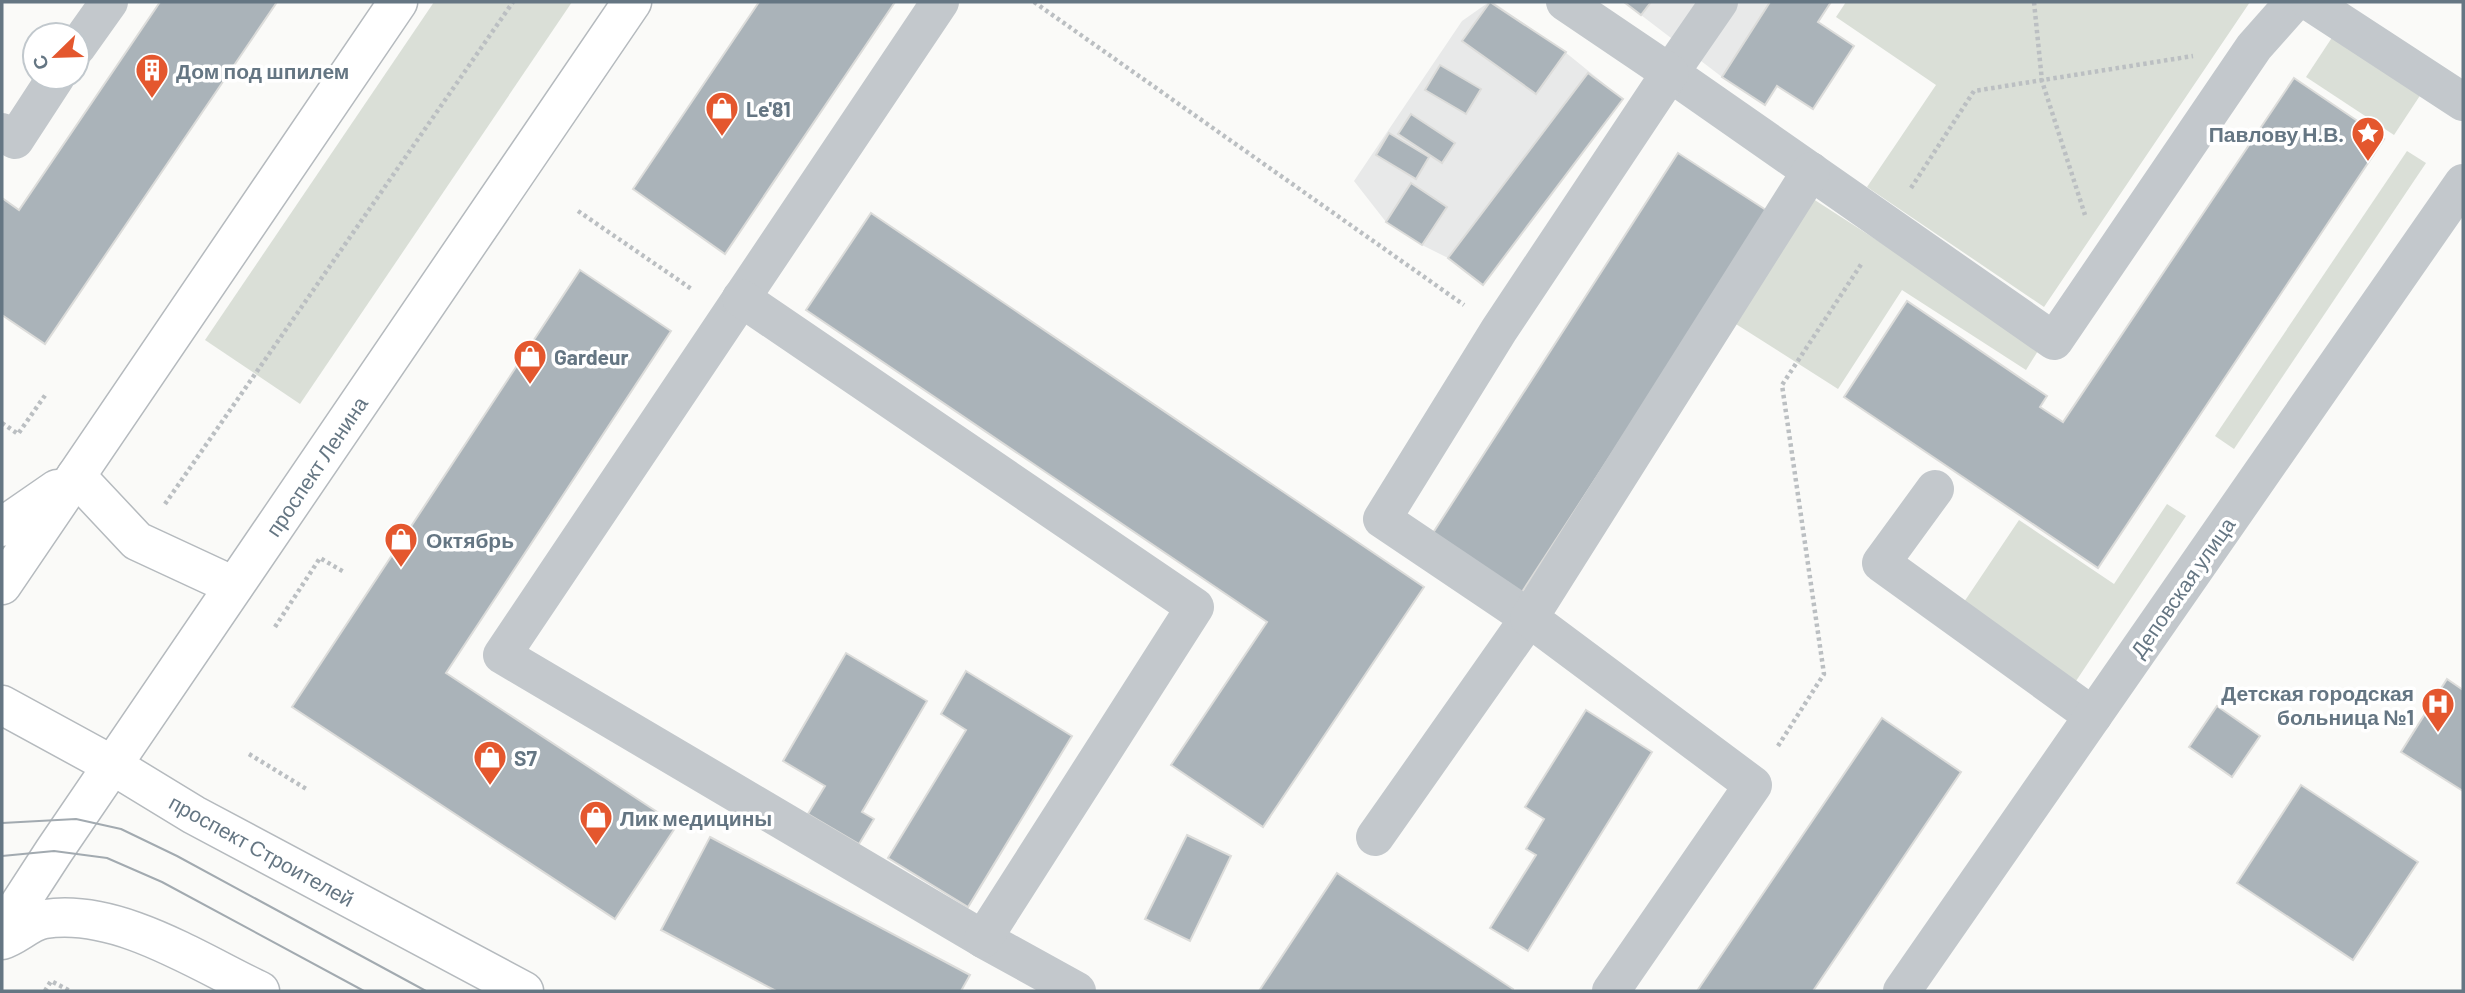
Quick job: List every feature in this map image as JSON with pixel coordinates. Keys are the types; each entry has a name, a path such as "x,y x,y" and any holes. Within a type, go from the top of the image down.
{"main road":[{"path":"2,585 398,2"},
{"name":"проспект Ленина","path":"2,931 112,765 632,2"},
{"path":"2,527 76,475"},
{"path":"76,475 137,541 234,586"},
{"name":"проспект Строителей","path":"2,705 112,765 194,815 524,991"},
{"path":"2,940 42,919 71,918 96,922 134,930 260,991"}],"street":[{"path":"91,27 109,2"},
{"path":"940,2 502,655 983,939 1077,991"},
{"path":"1565,2 2054,341 2254,47 2294,2"},
{"path":"1611,991 1753,785 1529,618 1382,519 1499,330 1719,2"},
{"path":"2310,2 2463,102"},
{"path":"2,132 15,140 47,91"},
{"path":"1375,837 1529,618 1811,171"},
{"name":"Деповская улица","path":"1902,991 2463,184"},
{"path":"735,307 1195,607 983,939"},
{"path":"1935,489 1881,564 2093,716"}],"path":[{"path":"158,513 513,2"},
{"path":"1034,2 1499,330"},
{"path":"2034,2 2042,81 2103,269"},
{"path":"1753,785 1824,674 1782,385 1975,92 2254,47"},
{"path":"578,211 735,307"},
{"path":"2,423 18,434 46,394"},
{"path":"275,627 320,558 344,572"},
{"path":"249,754 308,790"},
{"path":"45,991 51,981 70,991"}],"shaded area":[{"path":"434,2 572,2 300,404 205,340"},
{"path":"1493,2 1565,52 1623,99 1483,285 1448,258 1386,222 1354,181 1462,21"},
{"path":"1624,2 1831,2 1819,22 1854,46 1813,109 1777,86 1765,105 1722,77"},
{"path":"1846,2 2250,2 2044,307 1867,187 1936,85 1836,17"},
{"path":"2335,33 2423,91 2394,135 2306,77"},
{"path":"2407,151 2426,163 2234,449 2215,436"},
{"path":"1807,195 2041,346 2026,370 1902,290 1838,389 1728,319"},
{"path":"2167,504 2186,516 2072,687 1958,611 2019,520 2114,584"}],"building":[{"name":"Дом под шпилем","path":"160,2 277,2 45,344 2,315 2,198 19,210"},
{"path":"759,2 895,2 725,254 633,189"},
{"path":"1490,2 1566,52 1536,94 1462,41"},
{"path":"1624,2 1651,2 1641,15"},
{"path":"1770,2 1831,2 1818,22 1854,46 1813,109 1777,86 1765,105 1722,77"},
{"path":"1440,65 1481,89 1466,114 1425,90"},
{"path":"1588,73 1623,99 1483,285 1448,258"},
{"path":"2294,78 2384,139 2098,568 1844,397 1907,301 2047,396 2040,407 2063,422"},
{"path":"1411,114 1455,143 1442,163 1398,134"},
{"path":"1389,133 1429,157 1416,179 1376,155"},
{"path":"1678,153 1769,212 1520,595 1431,536"},
{"path":"1411,183 1447,207 1422,245 1386,222"},
{"path":"871,213 1424,587 1263,827 1171,765 1267,622 806,310"},
{"path":"580,270 671,331 446,673 677,825 615,919 292,707"},
{"path":"846,653 927,701 862,812 874,819 859,844 808,814 825,786 783,761"},
{"path":"966,671 1072,736 968,907 888,858 966,730 941,714"},
{"name":"Детская городская больница №1","path":"2447,679 2463,690 2463,791 2401,752"},
{"path":"2217,706 2260,736 2232,777 2189,747"},
{"path":"1586,710 1652,752 1528,951 1490,928 1536,855 1526,849 1544,819 1525,807"},
{"path":"1882,718 1961,772 1813,991 1697,991"},
{"path":"2301,785 2418,862 2353,960 2237,883"},
{"path":"1187,835 1231,856 1190,941 1145,919"},
{"path":"710,837 970,975 961,991 776,991 661,930"},
{"path":"1337,873 1513,989 1512,991 1259,991"}],"tram line":[{"path":"2,823 76,819 121,829 177,856 426,991"},
{"path":"2,856 54,851 107,858 162,882 364,991"}],"place":[{"name":"Дом под шпилем","path":"152,100"},
{"name":"Le'81","path":"722,138"},
{"name":"Павлову Н.В.","path":"2368,163"},
{"name":"Gardeur","path":"530,386"},
{"name":"Октябрь","path":"401,569"},
{"name":"Детская городская больница №1","path":"2438,734"},
{"name":"S7","path":"490,787"},
{"name":"Лик медицины","path":"596,847"}]}
